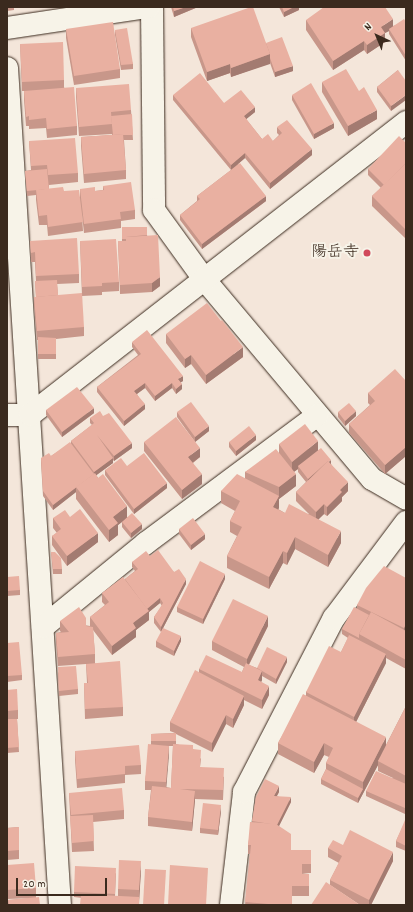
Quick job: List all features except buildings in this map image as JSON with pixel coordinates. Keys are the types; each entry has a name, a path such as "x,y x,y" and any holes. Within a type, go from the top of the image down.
{"street":[{"path":"7,28 148,7"},
{"path":"152,7 154,210 204,279 372,479 406,499"},
{"path":"7,68 60,905"},
{"path":"7,415 30,415 406,122"},
{"path":"43,627 146,543 318,415"},
{"path":"231,905 244,792 334,618 406,522"}],"place":[{"name":"陽岳寺","path":"367,253"}]}
